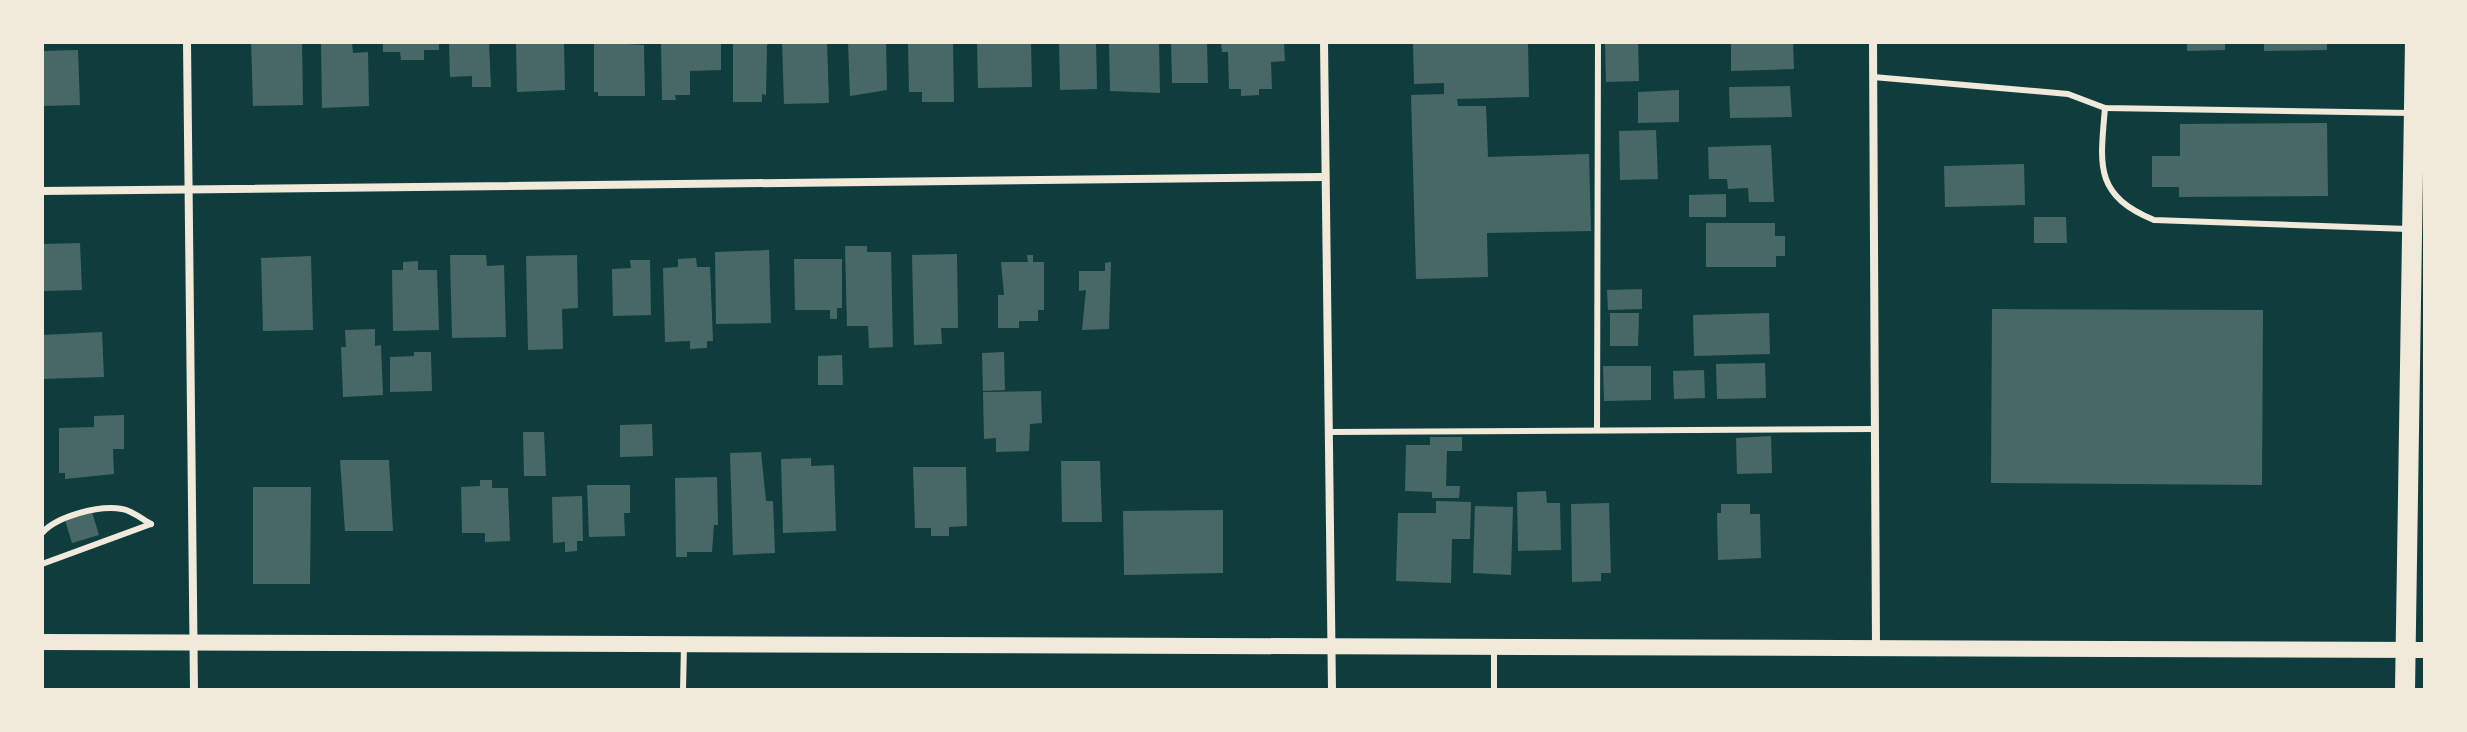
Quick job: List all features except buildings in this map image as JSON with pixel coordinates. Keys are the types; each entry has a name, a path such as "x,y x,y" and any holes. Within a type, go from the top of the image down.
{"main road":[{"path":"2405,690 2416,650 2412,229 2418,100 2415,42"},
{"path":"42,642 2416,650"}],"street":[{"path":"187,42 194,690"},
{"path":"1324,42 1323,177 1332,690"},
{"path":"1873,42 1876,648"},
{"path":"42,191 1323,177"}],"lane":[{"path":"1597,430 1598,42"},
{"path":"1873,77 2068,94 2105,108 2418,100"},
{"path":"2105,108 2101,156 2109,188 2125,208 2154,220 2412,229"},
{"path":"1328,432 1875,429"},
{"path":"42,533 49,525 99,509 125,509 151,524 42,564"},
{"path":"683,690 684,645"},
{"path":"1494,647 1494,690"}]}
